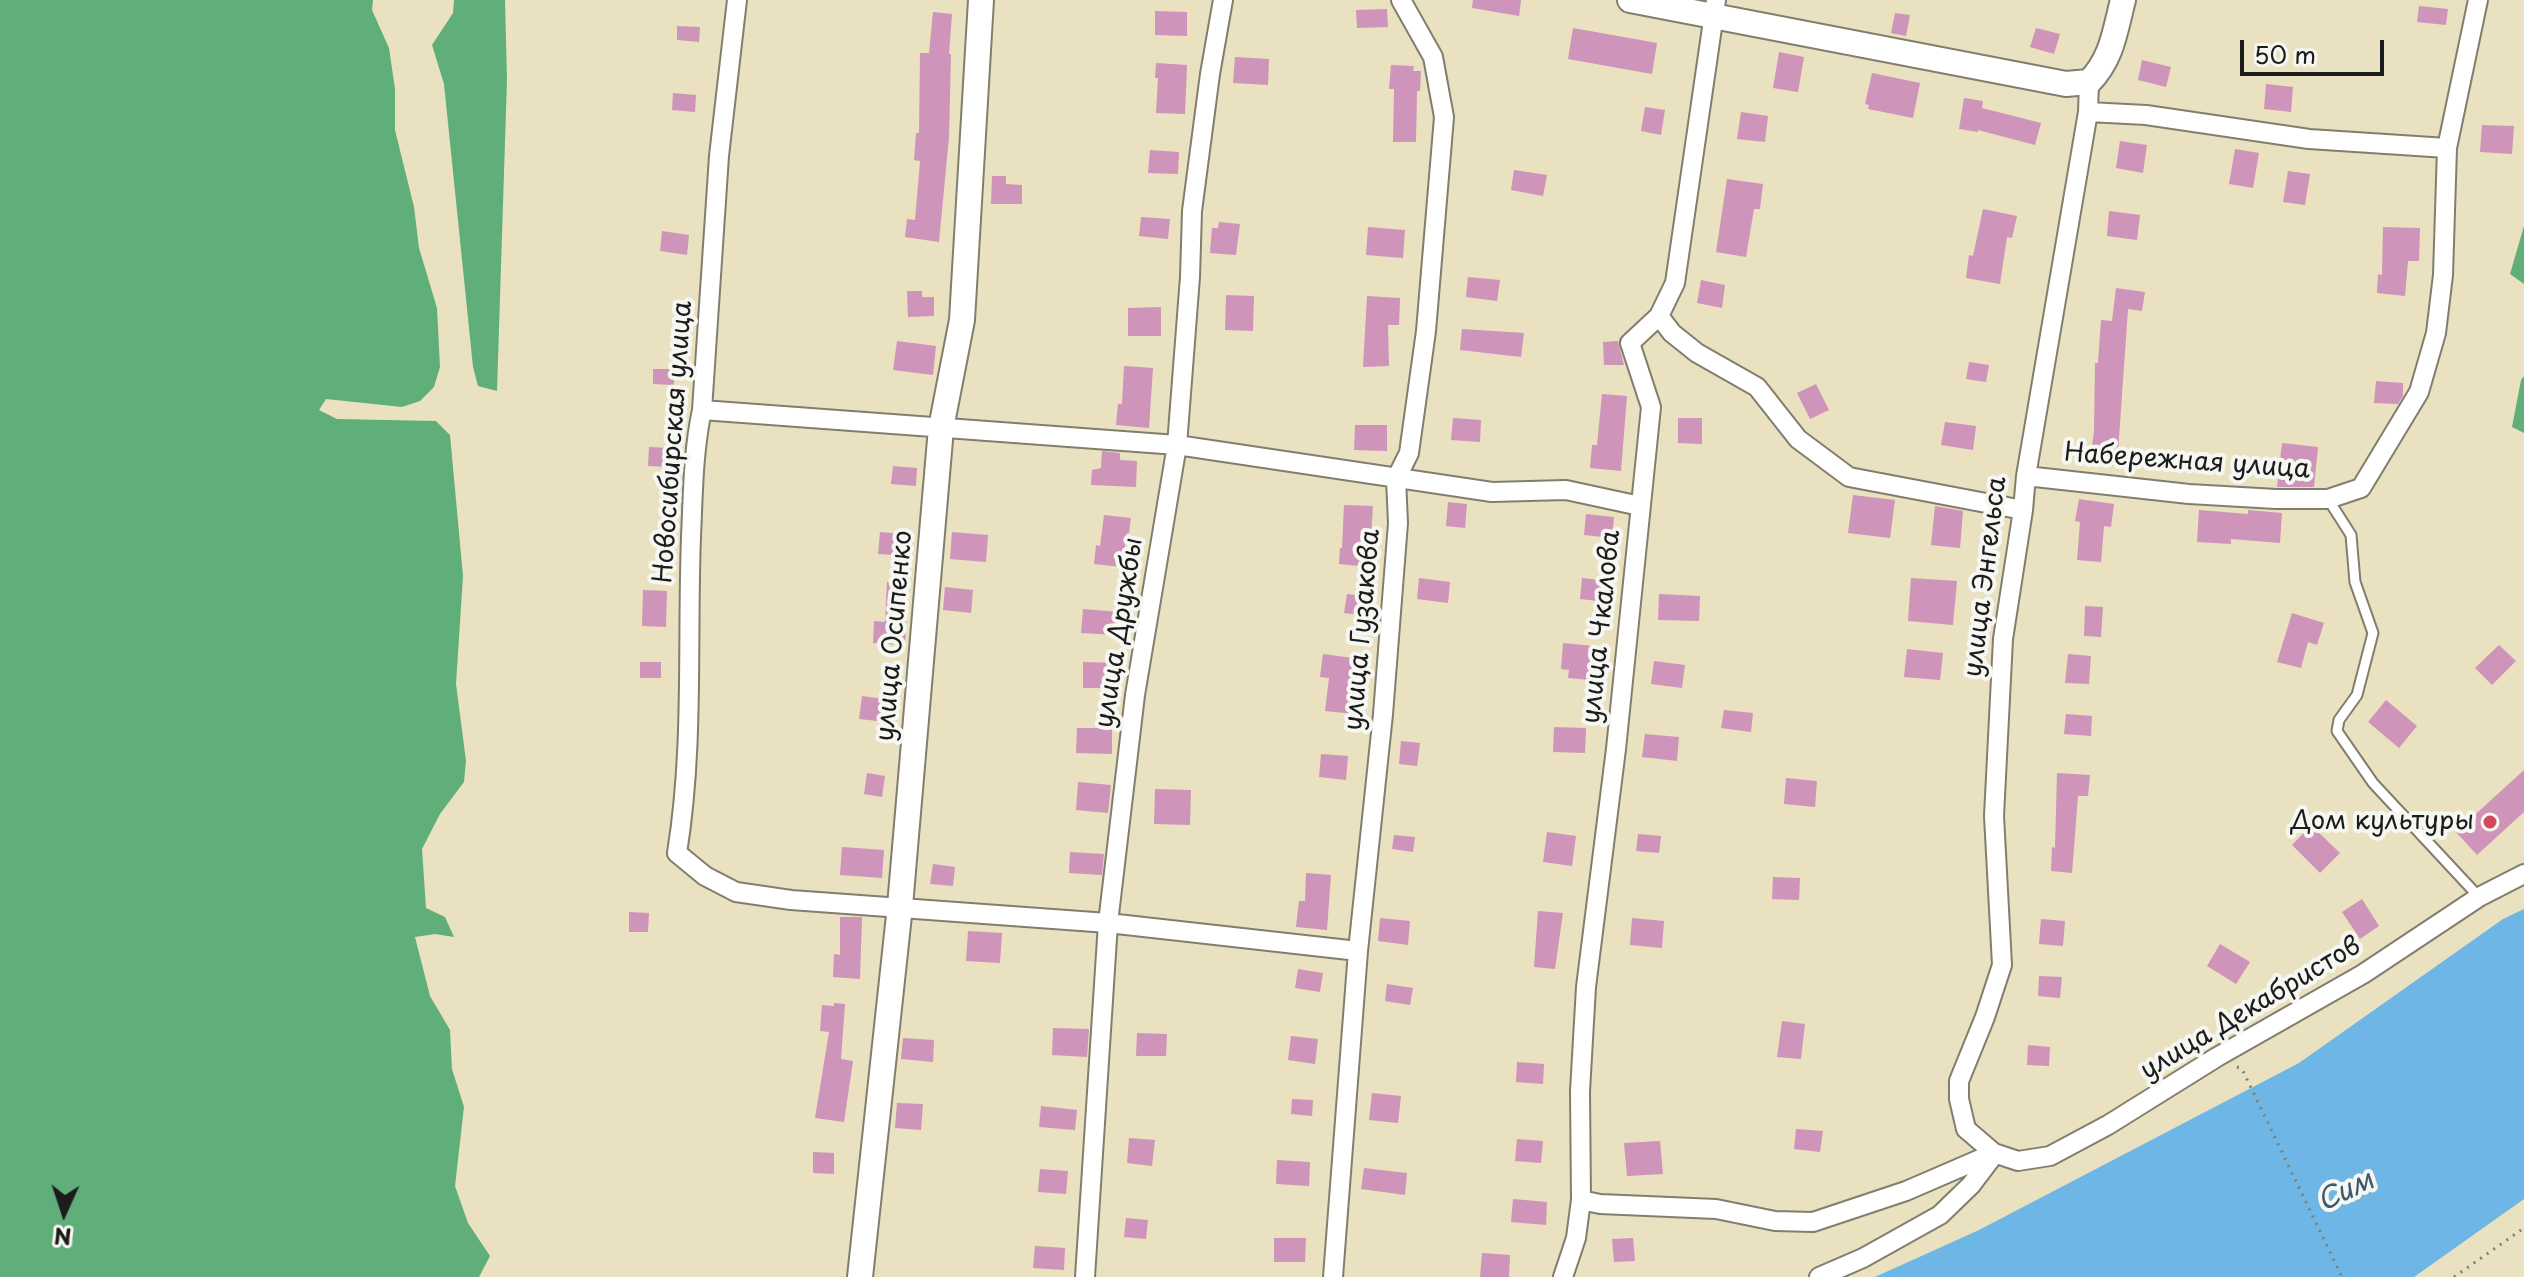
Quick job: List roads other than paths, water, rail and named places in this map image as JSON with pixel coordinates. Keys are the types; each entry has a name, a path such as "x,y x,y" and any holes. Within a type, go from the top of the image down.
{"main road":[{"name":"улица Осипенко","path":"860,1277 900,906 941,428 962,320 981,0"},
{"path":"1630,0 1714,9 2066,84 2089,82"},
{"name":"улица Энгельса","path":"2089,82 2102,69 2123,0"}],"street":[{"name":"Новосибирская улица","path":"737,0 719,156 702,410 695,443 687,769 677,853 705,876 736,892 791,900 900,906"},
{"name":"улица Дружбы","path":"1085,1277 1108,923 1135,695 1177,445 1192,211 1223,0"},
{"name":"улица Гузакова","path":"1333,1277 1358,951 1383,714 1398,523 1396,479 1409,453 1426,331 1444,117 1433,57 1401,0"},
{"name":"Набережная улица","path":"2026,476 2189,494 2276,499 2328,499 2361,488 2419,392 2436,333 2443,275 2447,148 2478,0"},
{"name":"улица Чкалова","path":"1563,1277 1576,1238 1581,1200 1580,1091 1586,987 1616,749 1651,407 1630,343 1659,316 1675,283 1714,9"},
{"name":"улица Энгельса","path":"1994,1153 1966,1129 1959,1099 1959,1081 2002,965 1994,816 2003,639 2026,476 2088,112 2089,82"},
{"path":"2088,112 2146,115 2309,139 2447,148"},
{"path":"1659,316 1672,333 1697,353 1757,387 1798,439 1849,477 2023,510"},
{"path":"702,410 1177,445 1492,492 1566,490 1640,506"},
{"name":"улица Декабристов","path":"1994,1153 2018,1161 2050,1156 2363,974 2479,897 2524,874"},
{"path":"900,906 1108,923 1358,951"},
{"path":"1581,1200 1600,1204 1716,1209 1775,1221 1813,1222 1906,1191 1994,1153"},
{"path":"1819,1277 1863,1258 1940,1215 1971,1185 1994,1153"}],"lane":[{"path":"2328,499 2351,535 2355,582 2373,633 2357,695 2339,720 2337,731 2373,783 2479,897"}],"water":[{"name":"Сим","path":"2524,909 2524,1199 2414,1277 1875,1277 1979,1230 2299,1063 2503,919"}],"place":[{"name":"Дом культуры","path":"2490,822"}]}
